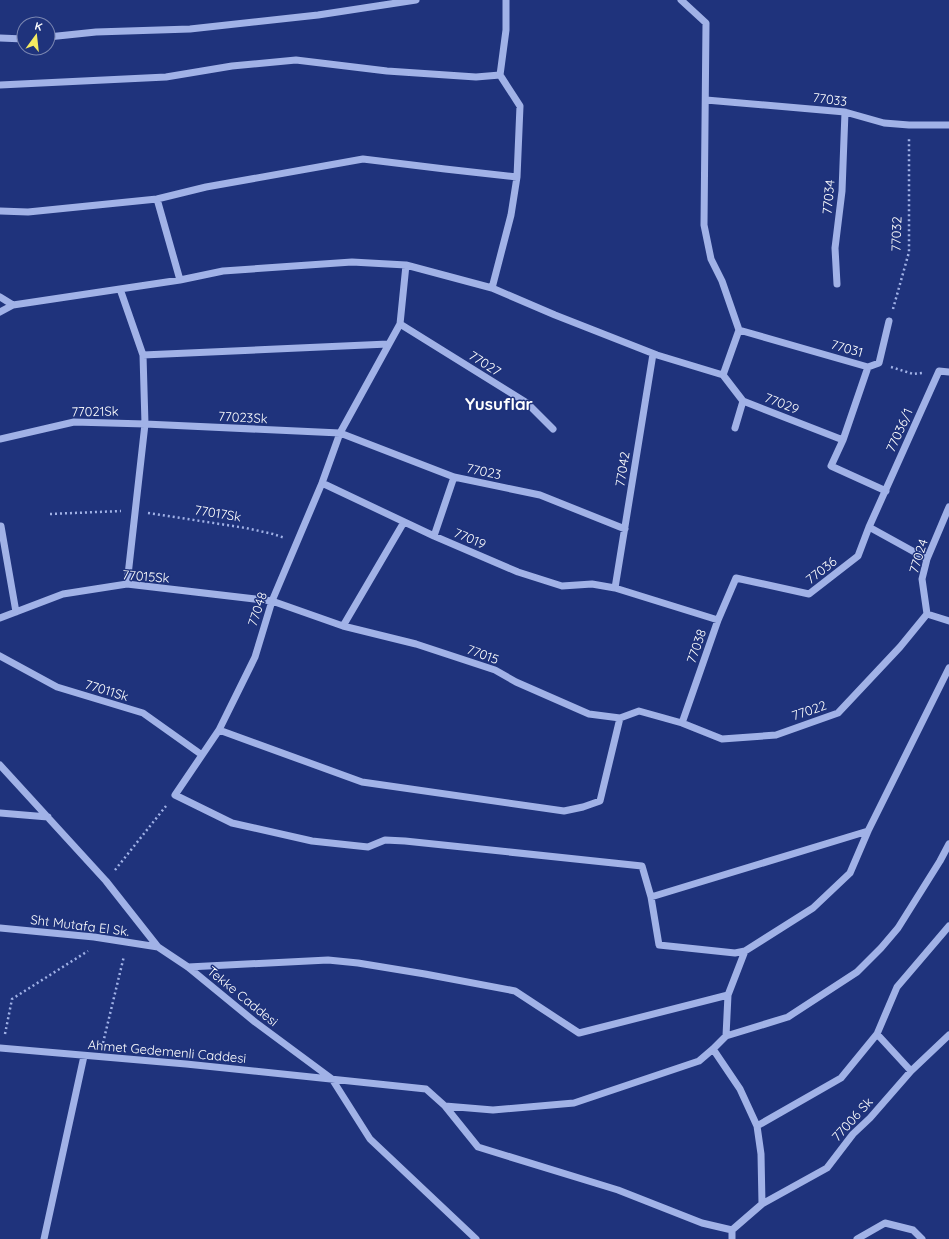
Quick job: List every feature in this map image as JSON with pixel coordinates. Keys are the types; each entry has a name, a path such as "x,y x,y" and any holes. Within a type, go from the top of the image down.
{"street":[{"path":"56,36 96,32 190,29 318,15 416,0"},
{"path":"492,288 511,215 517,176 520,106 500,76 506,30 506,0"},
{"path":"681,0 706,23 704,225 710,259 722,281 739,330 723,375"},
{"path":"0,38 16,39"},
{"path":"0,85 166,77 232,66 296,60 387,71 476,77 500,76"},
{"name":"77033","path":"706,100 845,112 884,123 909,125 949,125"},
{"name":"77034","path":"837,284 835,248 842,191 845,112"},
{"path":"0,211 28,212 157,199 206,187 364,159 517,176"},
{"path":"157,199 180,280"},
{"path":"0,312 13,306 180,280 223,271 352,262 406,265 492,288 653,354 723,375 742,401 735,428"},
{"path":"400,324 406,265"},
{"path":"120,289 143,355 145,424 127,584"},
{"path":"0,297 13,306"},
{"path":"879,363 889,321"},
{"name":"77048","path":"175,795 219,730 255,658 272,601 322,483 340,434 400,324"},
{"name":"77027","path":"400,324 527,403 553,430"},
{"name":"77031","path":"739,330 868,367 879,363"},
{"path":"143,355 388,344"},
{"name":"77042","path":"615,588 653,354"},
{"path":"868,367 843,440 831,466 886,491"},
{"path":"939,371 949,372"},
{"name":"77036/1","path":"882,499 939,371"},
{"name":"77029","path":"742,401 843,440"},
{"name":"77021Sk","path":"0,439 74,422 145,424"},
{"name":"77023Sk","path":"145,424 340,434"},
{"name":"77023","path":"340,434 454,477 540,495 625,529"},
{"path":"434,536 454,477"},
{"name":"77019","path":"322,483 434,536 518,572 562,586 592,584 615,588 718,620"},
{"name":"77036","path":"736,578 809,594 858,556 882,499"},
{"name":"77024","path":"927,614 922,579 927,559 949,507"},
{"path":"343,626 404,522"},
{"path":"0,526 16,612"},
{"path":"869,527 927,559"},
{"name":"77038","path":"682,723 718,620 736,578"},
{"name":"77015Sk","path":"0,618 63,594 127,584 272,601"},
{"name":"77015","path":"272,601 343,626 416,644 496,670 516,682 589,714 620,718 639,711 682,723"},
{"path":"927,614 949,621"},
{"name":"77022","path":"682,723 722,739 776,735 838,713 900,647 927,614"},
{"name":"77011Sk","path":"0,656 57,687 142,713 202,755"},
{"path":"175,795 232,823 312,841 368,847 385,840 405,841 642,866 651,897 659,945 735,952 745,951 813,908 850,873 868,831 949,668"},
{"path":"219,730 362,782 564,810 584,807 600,801 620,718"},
{"name":"Tekke Caddesi","path":"0,765 106,881 158,947 188,967 255,1022 332,1079 370,1138 476,1239"},
{"path":"0,813 48,817"},
{"path":"651,897 868,831"},
{"path":"445,1106 493,1110 574,1103 699,1061 726,1036 788,1017 857,972 881,948 898,928 949,844"},
{"path":"757,1126 841,1078 877,1034 897,987 949,926"},
{"name":"Sht Mutafa El Sk.","path":"0,928 106,939 158,947"},
{"path":"726,1036 728,995 745,951"},
{"path":"188,967 328,960 402,970 515,991 579,1033 728,995"},
{"path":"877,1034 911,1071"},
{"name":"77006 Sk","path":"732,1230 762,1204 827,1168 853,1134 870,1118 911,1071 949,1035"},
{"name":"Ahmet Gedemenli Caddesi","path":"1,1048 99,1058 186,1064 426,1089 445,1106 478,1147 618,1190 702,1224 732,1230"},
{"path":"713,1049 740,1089 757,1126 761,1154 762,1204"},
{"path":"44,1239 84,1056"},
{"path":"857,1239 885,1223 913,1230 922,1239"},
{"path":"732,1230 732,1239"}],"path":[{"name":"77032","path":"889,321 909,252 909,125"},
{"name":"77031","path":"879,363 913,374 939,371"},
{"name":"77017Sk","path":"50,514 135,511 246,528 273,534 296,543"},
{"path":"106,881 175,795"},
{"path":"1,1048 12,999 106,939"},
{"path":"99,1058 127,942"}],"district":[{"name":"Yusuflar","path":"499,404"}]}
